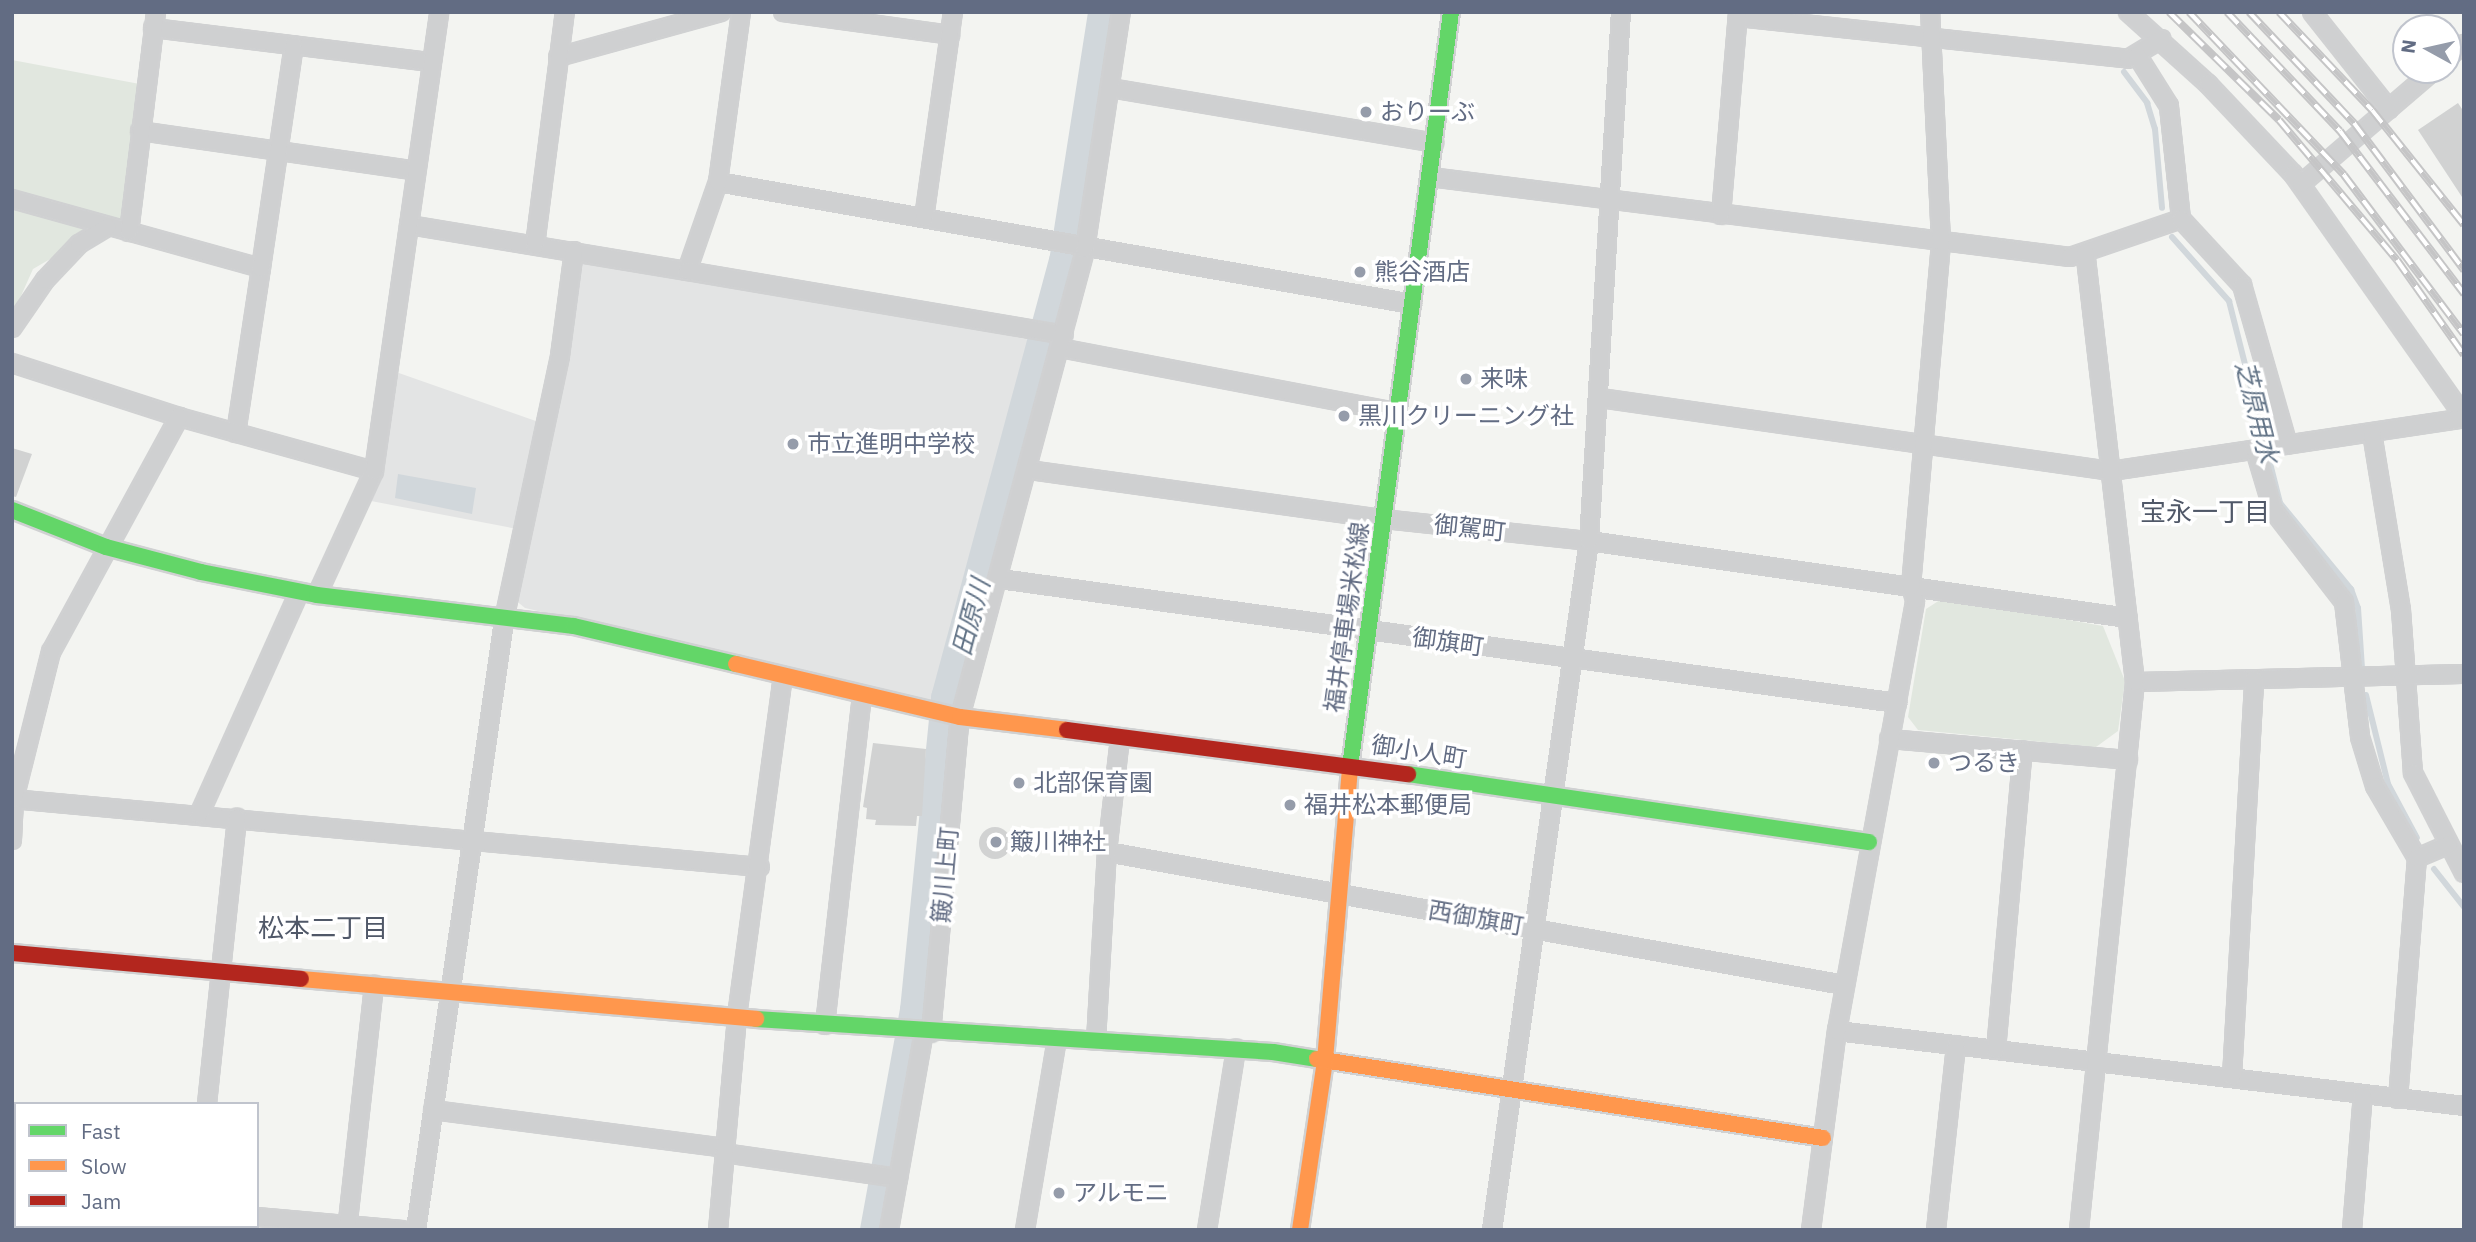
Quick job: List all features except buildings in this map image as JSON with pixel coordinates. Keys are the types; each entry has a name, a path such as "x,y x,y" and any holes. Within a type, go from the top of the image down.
{"street":[{"path":"317,595 374,471 439,12"},
{"path":"535,245 565,12"},
{"path":"558,57 720,12"},
{"path":"687,271 718,182 741,12"},
{"path":"783,12 950,35"},
{"path":"925,218 953,12"},
{"name":"簸川上町","path":"889,1230 927,1033 960,717 1000,579 1085,249 1121,12"},
{"name":"福井停車場米松線","path":"1300,1230 1325,1060 1350,765 1451,12"},
{"path":"1492,1230 1589,541 1600,398 1607,201 1621,12"},
{"path":"1811,1230 1844,985 1915,600 1912,586 1941,242 1930,12"},
{"path":"1600,398 2111,471 2464,417 2301,184 2247,124 2161,39 2128,12"},
{"path":"2312,12 2389,109"},
{"path":"1721,215 1738,15 2128,59 2161,39"},
{"path":"129,232 155,20 294,45 432,62"},
{"path":"236,433 294,45"},
{"path":"2137,55 2169,106 2181,219 2242,285 2288,445"},
{"path":"2301,184 2418,84"},
{"path":"1110,88 1434,143"},
{"path":"140,131 416,171"},
{"path":"1430,177 2064,258 2181,219"},
{"path":"718,182 1085,249 1412,304"},
{"path":"12,199 261,268"},
{"path":"409,225 687,271 1062,342 1396,412"},
{"path":"12,328 70,253 107,227"},
{"path":"416,1230 448,991 475,838 505,615 560,356 574,251"},
{"path":"2079,1230 2135,682 2085,253"},
{"path":"12,363 179,417 374,471"},
{"path":"12,839 13,799 51,652 179,417"},
{"path":"2372,433 2401,610 2413,773 2464,873"},
{"path":"2255,450 2273,510 2344,602 2349,624 2350,679 2375,786 2417,858 2398,1098"},
{"name":"御駕町","path":"1029,470 1383,519 1589,541 2128,618"},
{"name":"御小人町","path":"12,510 106,547 299,592 505,615 574,626 960,717 1350,765 1869,842"},
{"name":"御旗町","path":"1000,579 1897,704"},
{"path":"199,815 299,592"},
{"path":"2135,682 2350,679 2464,674"},
{"path":"718,1230 737,1016 760,867 783,677"},
{"path":"2232,1077 2254,680"},
{"path":"825,1025 862,695"},
{"path":"1096,1041 1107,852 1120,738"},
{"path":"1889,739 2129,760"},
{"path":"1996,1050 2023,750"},
{"path":"13,799 475,838 760,867"},
{"path":"207,1102 237,818"},
{"path":"2417,858 2448,845"},
{"name":"西御旗町","path":"1107,852 1844,985"},
{"path":"12,953 927,1033 1236,1048 1823,1138"},
{"path":"347,1227 374,984"},
{"path":"1837,1031 2464,1106"},
{"path":"1025,1230 1057,1039"},
{"path":"1936,1230 1956,1045"},
{"path":"1207,1230 1236,1048"},
{"path":"2352,1230 2363,1094"},
{"path":"433,1110 898,1178"},
{"path":"259,1217 402,1230"}],"shaded area":[{"path":"12,60 145,85 129,232 107,226 33,269 12,316"},
{"path":"581,258 1037,341 938,704 525,608 514,599 528,531 371,501 384,465 396,372 550,426"},
{"path":"398,474 476,488 472,514 395,498"},
{"path":"1943,598 2103,626 2125,681 2118,731 2096,747 1918,730 1908,717 1926,609"}],"waterway":[{"name":"田原川","path":"878,1230 918,1010 949,698 1067,262 1106,12"},
{"name":"芝原用水","path":"2124,72 2147,103 2155,129 2162,208"},
{"name":"芝原用水","path":"2172,237 2229,301 2280,503 2351,589 2358,608 2362,668"},
{"name":"芝原用水","path":"2366,695 2388,784 2417,838"},
{"name":"芝原用水","path":"2434,869 2464,907"}],"railway":[{"path":"2169,12 2279,120 2397,260 2464,355"},
{"path":"2189,12 2344,175 2464,334"},
{"path":"2227,12 2340,131 2464,294"},
{"path":"2249,12 2354,123 2464,270"},
{"path":"2279,12 2372,110 2464,225"}],"traffic: fast":[{"path":"1350,767 1451,12"},
{"path":"12,510 106,547 201,572 317,595 574,626 736,664"},
{"path":"1408,774 1869,842"},
{"path":"756,1019 1273,1052 1317,1059"}],"traffic: slow":[{"path":"736,664 960,717 1067,730"},
{"path":"1300,1230 1325,1060 1350,767"},
{"path":"301,979 756,1019"},
{"path":"1317,1059 1823,1138"}],"traffic: jam":[{"path":"1067,730 1408,774"},
{"path":"12,953 301,979"}],"place":[{"name":"おりーぶ","path":"1366,112"},
{"name":"熊谷酒店","path":"1360,272"},
{"name":"来味","path":"1466,379"},
{"name":"黒川クリーニング社","path":"1344,416"},
{"name":"市立進明中学校","path":"793,444"},
{"name":"つるき","path":"1934,763"},
{"name":"北部保育園","path":"1019,783"},
{"name":"福井松本郵便局","path":"1290,805"},
{"name":"簸川神社","path":"996,842"},
{"name":"アルモニ","path":"1059,1193"}],"district":[{"name":"宝永一丁目","path":"2205,512"},
{"name":"松本二丁目","path":"323,928"}]}
